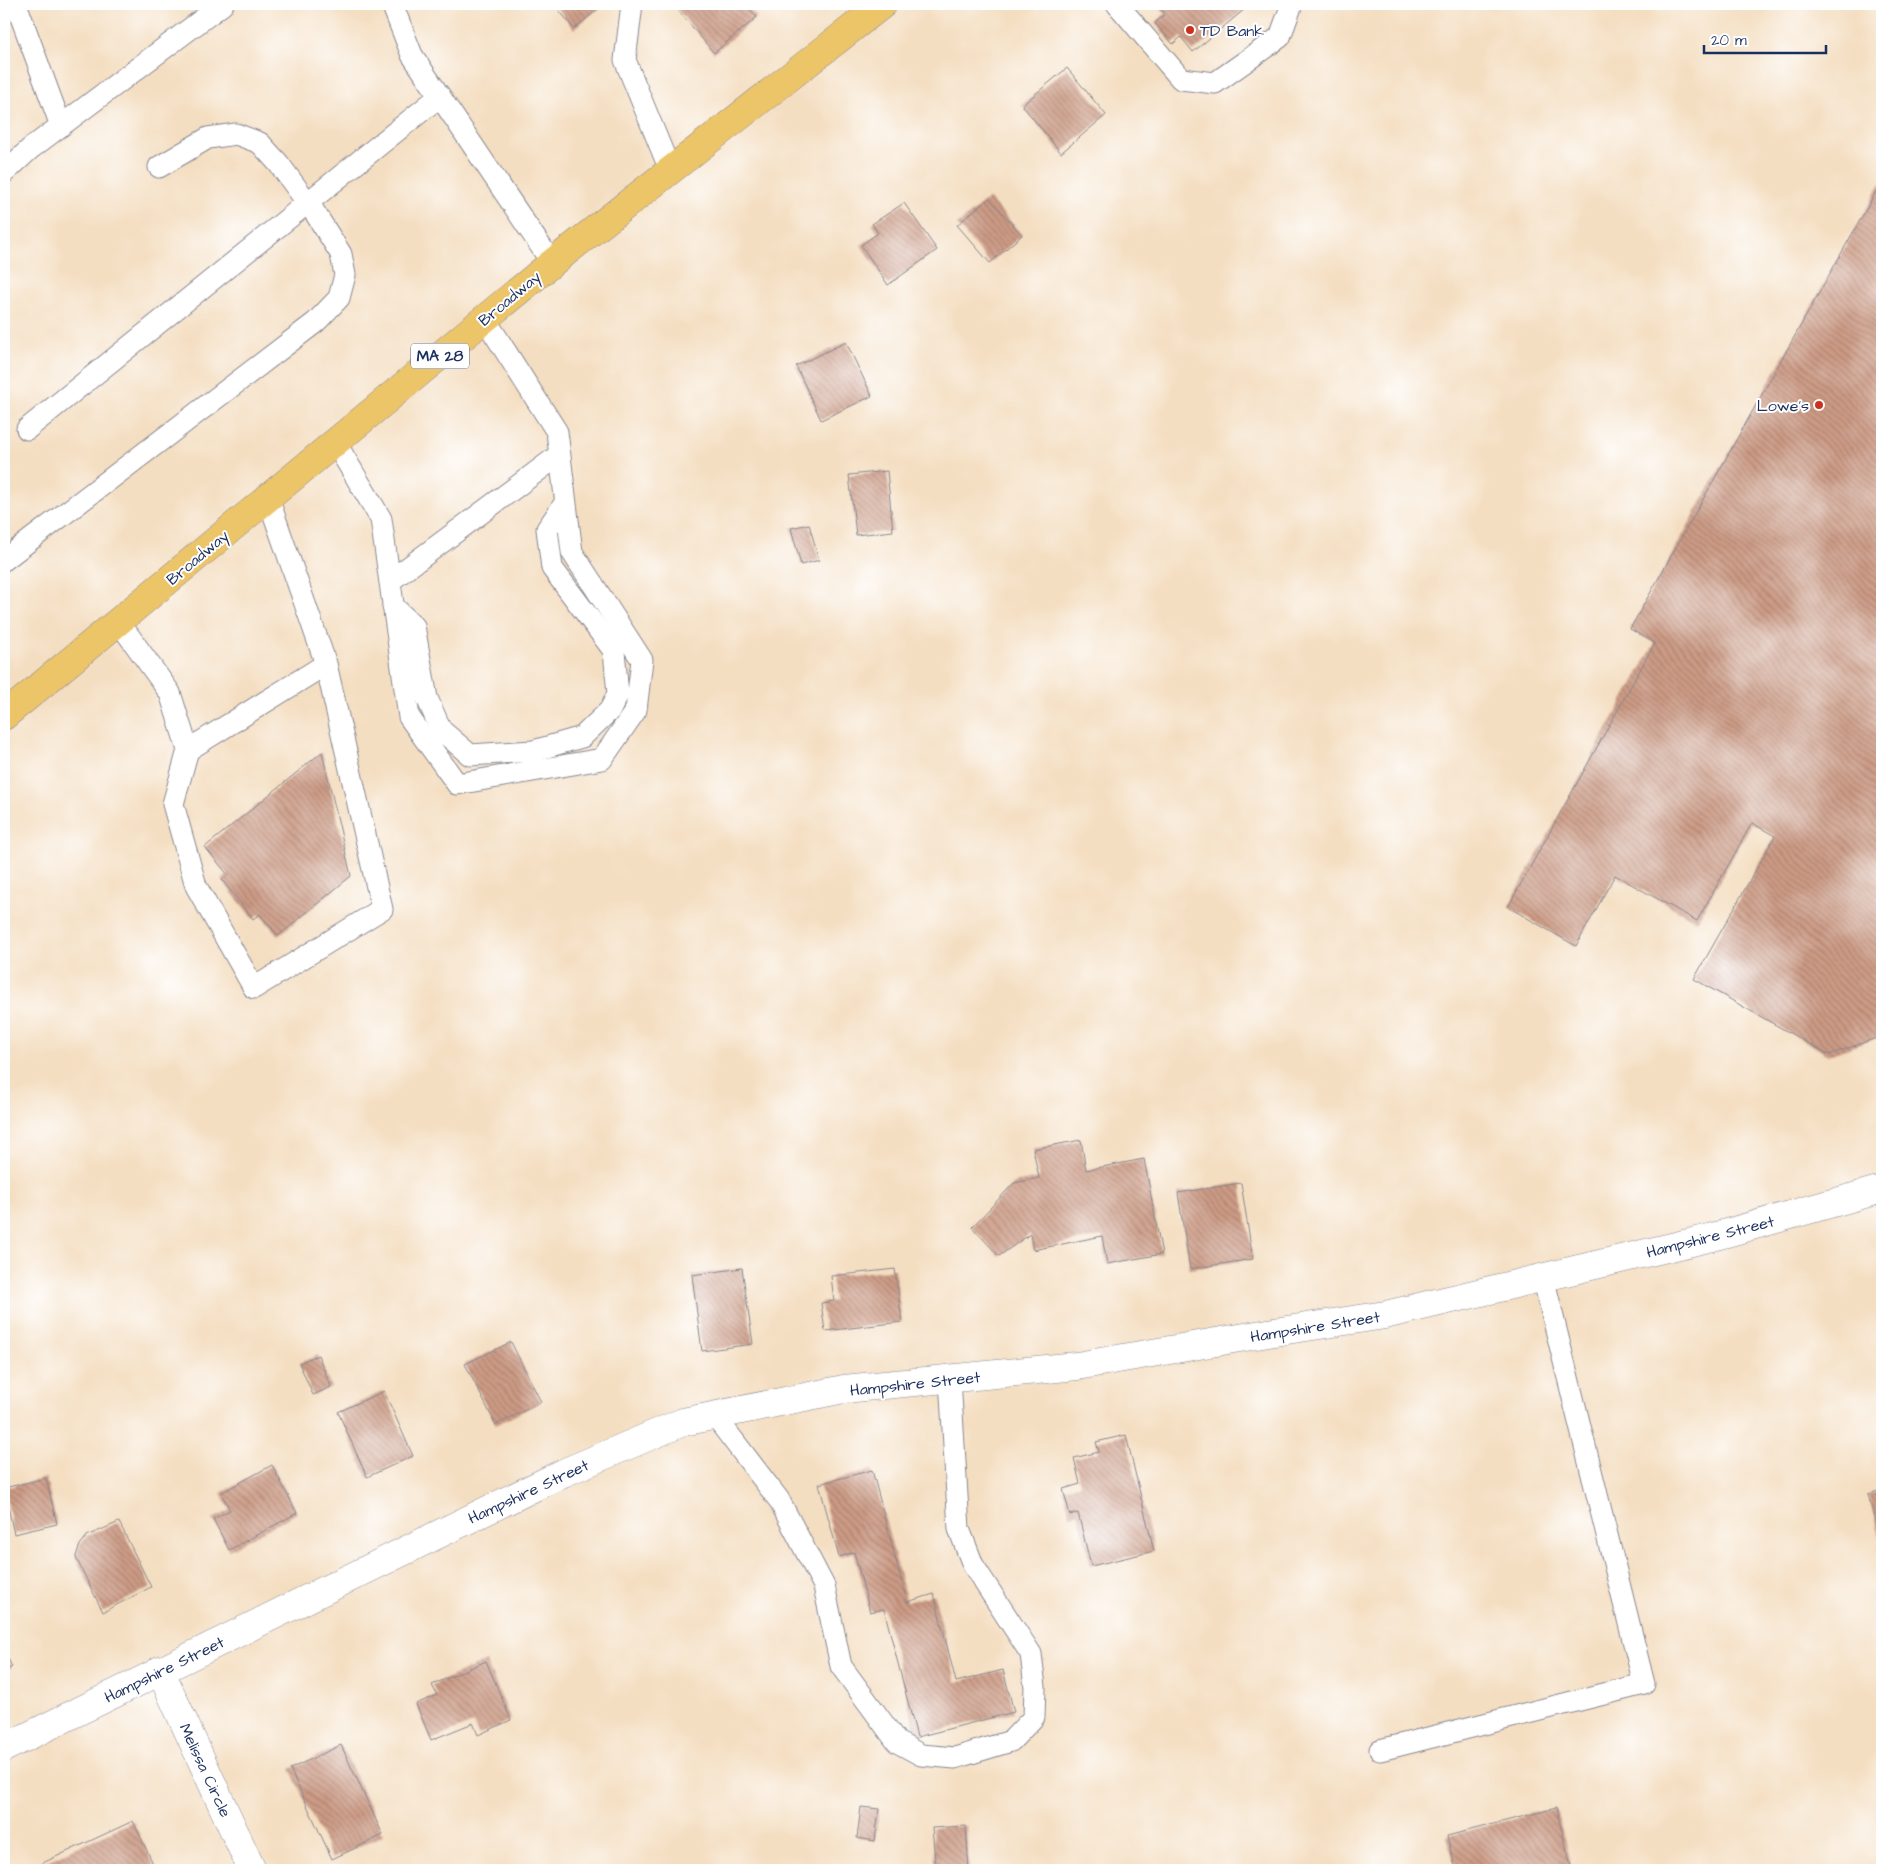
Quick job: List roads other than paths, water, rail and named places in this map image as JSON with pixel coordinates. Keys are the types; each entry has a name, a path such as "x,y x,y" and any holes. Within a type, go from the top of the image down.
{"main road":[{"name":"Broadway","path":"4,716 552,262 883,4"}],"street":[{"name":"Hampshire Street","path":"4,1748 563,1474 683,1422 844,1390 1077,1366 1385,1315 1709,1238 1882,1189"},
{"name":"Melissa Circle","path":"160,1670 252,1870"}],"lane":[{"path":"4,173 30,149 223,4"},
{"path":"392,4 412,54 552,262"},
{"path":"632,4 626,60 670,170"},
{"path":"1118,4 1181,78 1215,83 1280,37 1292,4"},
{"path":"18,9 61,126"},
{"path":"27,429 440,96"},
{"path":"4,560 316,322 339,298 345,276 341,254 279,164 260,143 236,134 208,138 159,168"},
{"path":"335,442 381,519 409,717 457,784 602,759 636,710 642,660 572,552 557,432 485,319"},
{"path":"390,581 560,455"},
{"path":"119,622 170,693 188,750 173,804 196,886 254,988 382,909 326,664 268,498"},
{"path":"393,606 414,626 427,698 441,730 470,755 533,750 582,737 610,710 618,694 614,650 552,568 547,529 566,503"},
{"path":"188,750 326,664"},
{"path":"1380,1750 1644,1684 1543,1277"},
{"path":"714,1415 779,1500 824,1586 841,1666 898,1742 921,1755 955,1758 1011,1740 1034,1718 1035,1686 1031,1654 973,1565 959,1529 950,1379"}],"place":[{"name":"TD Bank","path":"1190,30"},
{"name":"Lowe's","path":"1819,405"}]}
